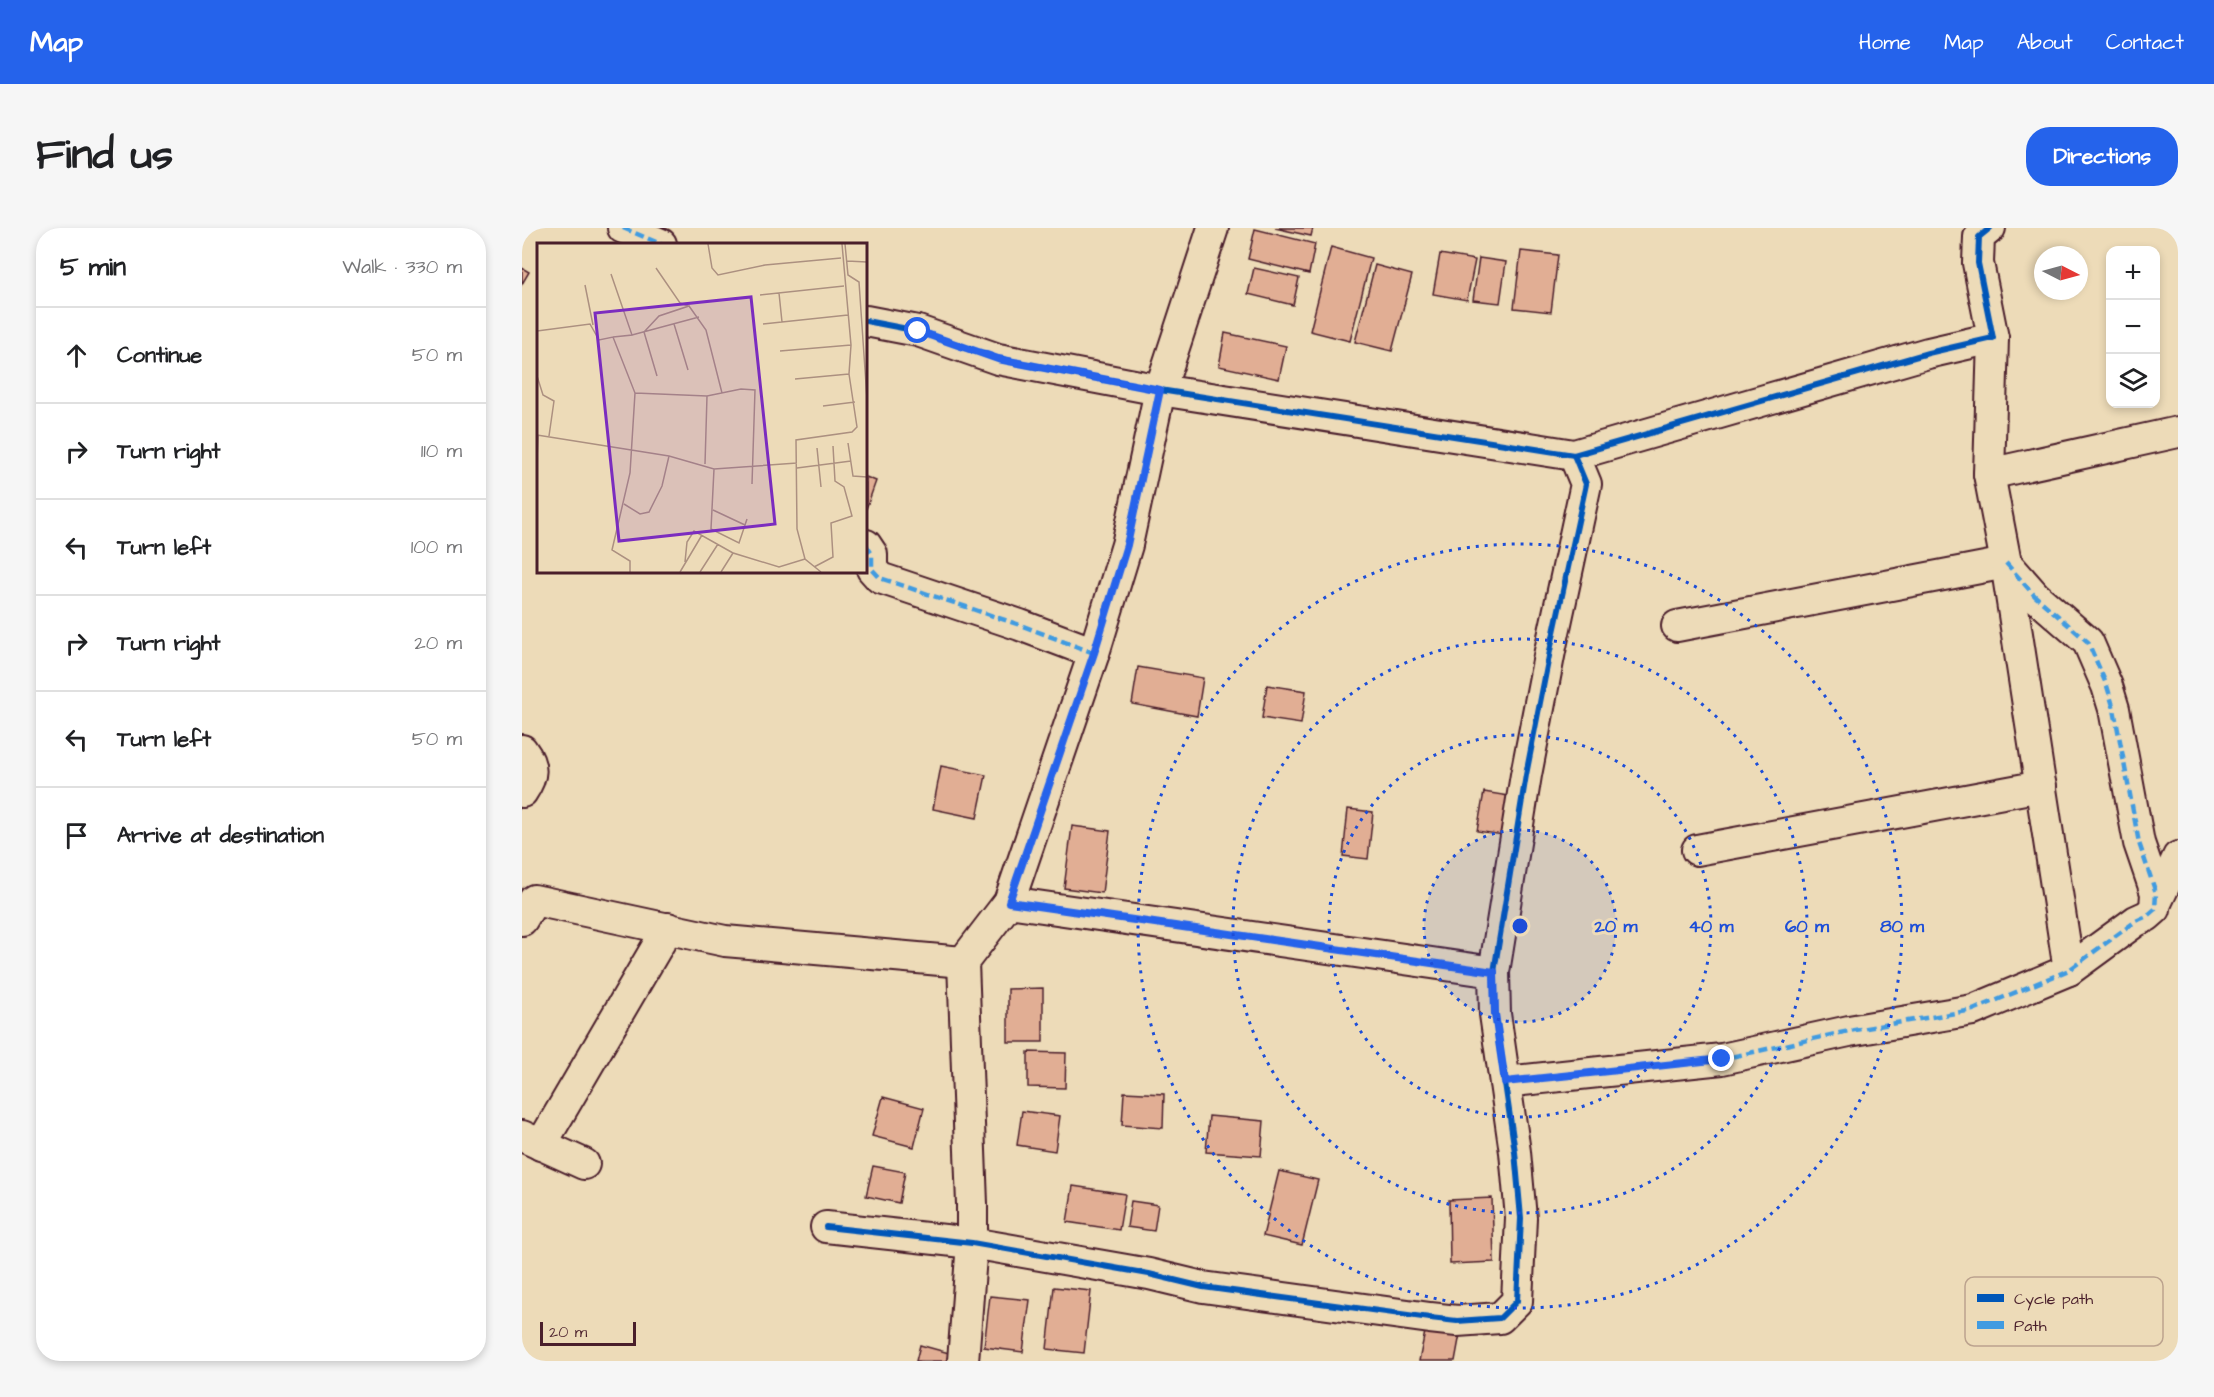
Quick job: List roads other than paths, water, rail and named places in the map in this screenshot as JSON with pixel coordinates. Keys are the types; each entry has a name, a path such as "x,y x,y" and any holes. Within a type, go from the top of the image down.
{"street":[{"path":"623,228 659,243"},
{"path":"963,1361 972,1243 972,1164 963,962 1009,902 1094,653 1127,545 1160,390 1214,228"},
{"path":"1990,228 1979,237 1978,263 1993,338 1989,474 2006,563 2069,970"},
{"path":"867,321 918,331 998,359 1160,390 1574,455 1928,353 1993,338"},
{"path":"1989,474 2178,432"},
{"path":"826,1227 972,1243 1149,1274 1203,1287 1456,1321 1500,1318 1517,1301 1521,1218 1515,1152 1495,1014 1494,972 1526,775 1586,484 1574,455"},
{"path":"867,546 872,554 872,569 880,579 1020,625 1094,653"},
{"path":"1677,626 2006,563"},
{"path":"1505,1082 1722,1059 1849,1031 1973,1010 2069,970 2155,909 2156,893 2139,843 2114,709 2096,659 2088,642 2035,596 2006,563"},
{"path":"522,750 527,758 531,776 522,792"},
{"path":"1697,850 2041,786"},
{"path":"2156,903 2178,857"},
{"path":"522,920 534,900 725,941 963,962"},
{"path":"1009,902 1494,972"},
{"path":"584,1164 532,1140 668,928"}]}
